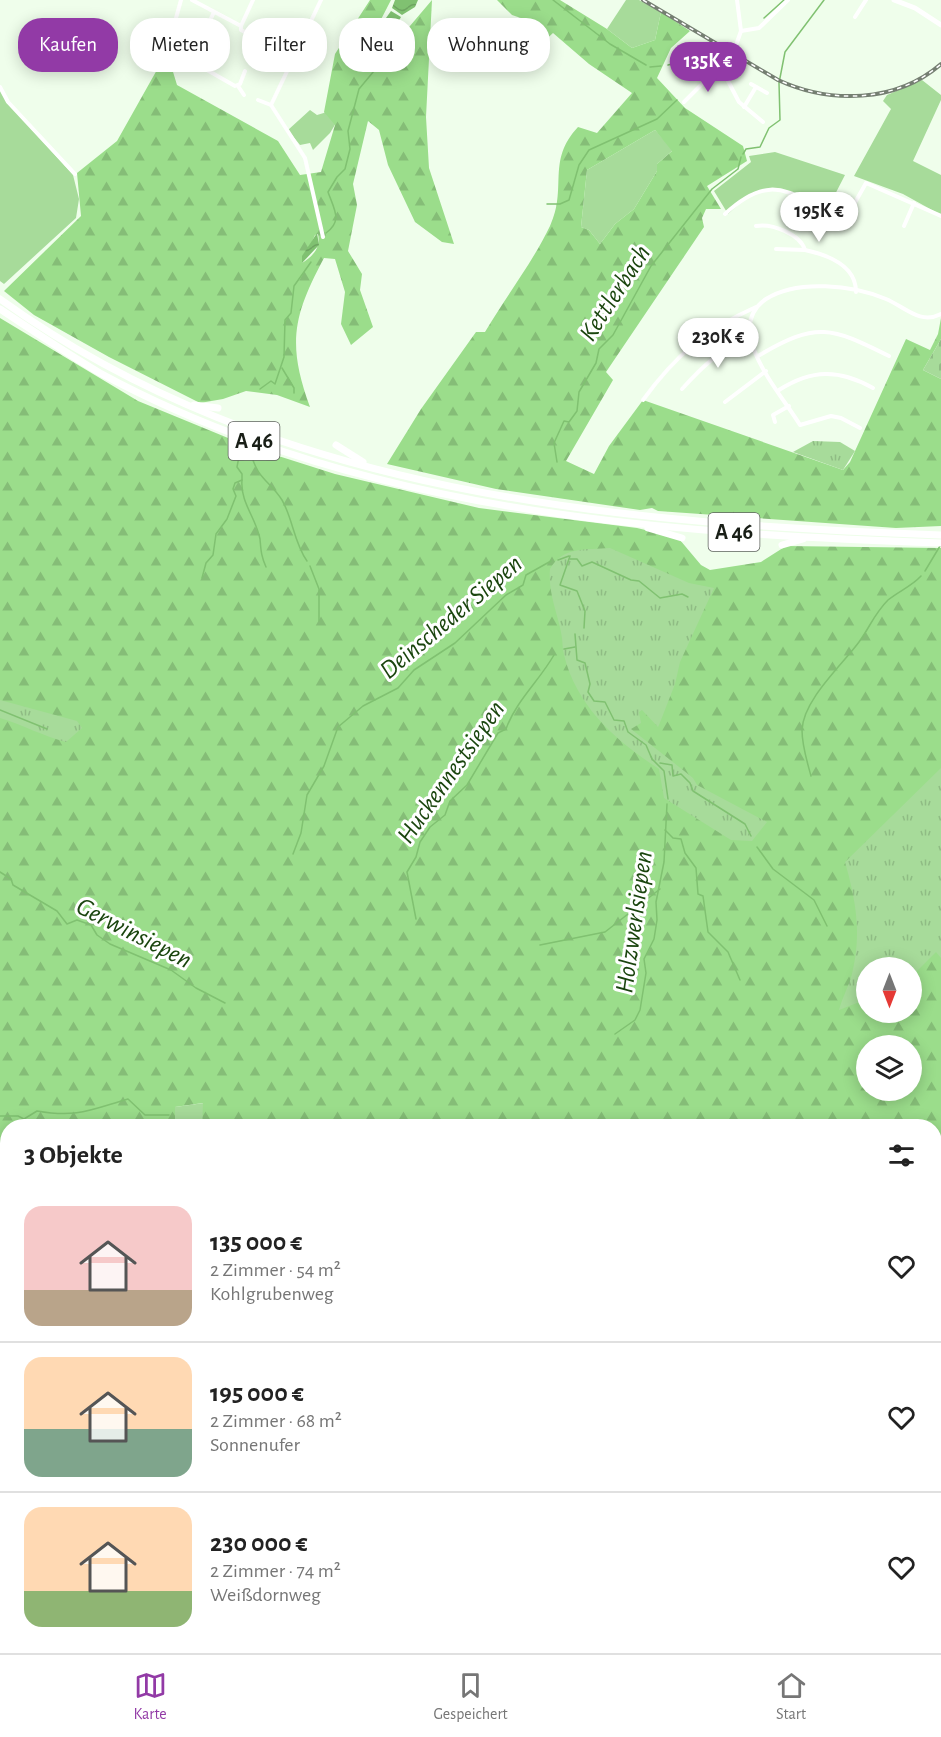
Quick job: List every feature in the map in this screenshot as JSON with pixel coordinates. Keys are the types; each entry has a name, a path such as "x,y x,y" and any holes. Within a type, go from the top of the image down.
{"highway":[{"name":"A 46","path":"1,305 60,341 156,392 243,428 381,471 493,495 652,518 921,538 941,543"},
{"name":"A 46","path":"1,305 102,373 246,438 346,470 493,505 629,523 839,539 921,538 941,535"},
{"path":"156,392 197,406 218,408"},
{"path":"336,445 347,454 381,471"},
{"path":"629,523 682,538"},
{"path":"782,545 801,539 839,539"}],"street":[{"path":"175,18 181,0"},
{"path":"192,0 241,26"},
{"path":"242,31 241,26 253,0"},
{"path":"271,105 321,0"},
{"path":"737,0 741,31 728,74 730,90 744,107 764,122"},
{"path":"741,31 759,28 788,0"},
{"path":"855,17 866,0"},
{"path":"894,0 915,8 941,25"},
{"path":"213,18 216,14"},
{"path":"212,72 217,74 219,79 238,86 244,95"},
{"path":"238,86 245,72"},
{"path":"684,102 706,80 728,74"},
{"path":"751,84 767,93"},
{"path":"0,87 8,102 75,174"},
{"path":"744,107 756,87"},
{"path":"258,100 271,105 305,158 323,237"},
{"path":"725,214 747,196 767,190 795,194 848,215 866,183 941,216"},
{"path":"904,226 915,203"},
{"path":"756,226 764,225 796,236 806,250"},
{"path":"776,249 806,250 831,258 846,267 854,277 856,292"},
{"path":"643,400 680,353 769,297 800,285 856,292 886,299 920,317 941,314"},
{"path":"757,306 749,321 748,339 802,426 819,418 835,416 860,428"},
{"path":"758,356 792,338 826,331 848,336 890,356"},
{"path":"682,389 713,359 733,345 748,339"},
{"path":"725,402 766,371"},
{"path":"778,390 807,375 827,373 847,376 873,388"},
{"path":"775,422 773,415 790,407"}],"green space":[{"path":"370,0 391,0 382,18 358,18"},
{"path":"432,0 431,18 427,18 428,72 426,117 429,168 454,244 442,242 415,222 388,165 379,130 368,121 353,184 357,205 348,251 362,274 360,290 373,327 351,345 341,324 345,292 335,259 324,258 306,297 297,331 298,365 310,407 277,395 246,391 223,399 200,403 109,357 34,315 4,291 81,216 77,173 117,141 156,72 173,72 177,85 278,141 300,175 321,172 335,125 324,112 335,54 339,48 339,72 415,72 415,20","holes":["318,234 315,251 302,263 315,235"]},
{"path":"497,0 560,0 607,29 632,48 655,40 661,12 690,31 671,48 657,78 685,108 743,146 747,161 707,186 721,209 706,209 702,218 704,227 606,372 613,380 566,461 594,474 609,446 643,400 843,470 850,462 906,339 930,350 938,334 941,318 941,339 923,370 941,379 941,526 896,528 658,511 652,508 640,510 496,489 387,464 421,409 476,332 485,332 528,266 555,212 560,163 568,139 578,127 597,133 632,93 589,64 553,33 550,36 550,18 521,18 512,15","holes":["655,130 672,151 657,164 657,171 634,209 615,224 600,244 589,230 581,227 587,170"]},
{"path":"626,0 639,0 661,12 655,40 632,48 607,29"},
{"path":"922,80 941,95 941,100 913,161 941,175 941,215 903,194 854,176 891,109 883,101 887,95"},
{"path":"0,89 8,103 73,175 79,199 76,218 4,284 0,281"},
{"path":"310,110 317,115 327,112 336,123 330,133 313,150 310,143 300,145 288,130"},
{"path":"655,130 673,150 657,164 657,171 634,209 615,224 600,244 589,230 581,227 587,170"},
{"path":"775,152 845,175 828,208 790,193 770,191 750,196 728,214 714,191 751,162 749,156"},
{"path":"0,318 138,401 250,447 335,474 479,508 637,528 670,536 680,540 701,565 710,570 761,562 786,546 941,548 941,1119 202,1119 203,1103 175,1107 175,1119 0,1119"},
{"path":"941,339 941,379 923,370"},
{"path":"813,441 840,442 855,451 843,470 793,452"},
{"path":"610,548 689,583 714,588 680,662 675,684 658,727 642,710 639,712 641,723 631,729 693,778 697,785 767,822 752,841 731,840 664,798 659,769 613,734 588,707 578,691 563,652 562,635 552,594 550,569 561,556 568,553 584,549"},
{"path":"0,700 77,721 82,728 66,742 58,740 0,718"},
{"path":"941,768 941,958 936,952 922,966 922,957 856,957 856,1003 839,1010 852,974 857,945 855,904 845,862"},
{"path":"204,1103 203,1119 175,1119 175,1107"}],"water":[{"path":"395,0 418,0 415,7 402,15 392,8"},
{"path":"391,11 401,17 400,18 386,18"},
{"path":"317,233 319,245 302,263 302,256"}],"waterway":[{"path":"553,0 610,44 646,65"},
{"path":"764,18 784,0"},
{"path":"743,154 746,149 760,147 769,128 780,120 779,83 785,52 824,0"},
{"path":"720,56 727,54"},
{"path":"704,58 715,56"},
{"path":"668,65 680,62"},
{"path":"650,67 661,66"},
{"path":"326,233 336,219 328,192 345,169 350,149 348,131 359,89 373,72"},
{"path":"547,204 560,204 569,200 579,165 589,150 657,119 677,100"},
{"name":"Kettlerbach","path":"557,462 554,443 564,421 569,422 577,411 579,392 596,363 599,349 613,335 651,266 712,189 738,169 741,157"},
{"path":"260,389 271,381 275,384 284,357 285,320 291,313 294,286 311,262"},
{"path":"282,368 294,388 294,393"},
{"path":"202,578 206,563 213,555 216,534 227,519 236,496 233,489 235,483 242,480 242,474 237,467 241,446"},
{"path":"251,453 260,474 282,500 299,547 307,561"},
{"path":"242,480 243,496 258,531 266,567"},
{"path":"925,571 940,546"},
{"name":"Deinscheder Siepen","path":"558,560 569,556"},
{"name":"Kettlerbach","path":"570,556 560,585 577,591 585,611 584,628"},
{"path":"570,559 577,559 582,566 592,562 631,580 639,581 660,598 682,594 688,597"},
{"name":"Deinscheder Siepen","path":"293,854 301,833 307,795 324,766 338,727 363,706 398,688 414,670 455,643 506,595 523,585 526,575 551,561"},
{"path":"310,566 319,589 319,621"},
{"path":"811,776 802,730 809,707 824,683 859,642 883,605 921,576"},
{"name":"Kettlerbach","path":"575,634 577,660 585,663 590,684 588,692 594,701 605,702 614,720 624,721 628,732 646,745 652,759 664,771 668,799"},
{"name":"Huckennestsiepen","path":"564,649 575,647"},
{"name":"Huckennestsiepen","path":"416,919 407,872 416,857 420,842 430,827 445,815 450,801 467,785 498,733 506,729 516,709 554,655"},
{"path":"0,710 47,729"},
{"path":"660,763 672,765 673,776 681,774 690,783 693,791 745,824 751,836"},
{"name":"Holzwerlsiepen","path":"615,1034 635,1020 640,1010 646,973 644,959 654,939 657,920 656,902 664,862 667,804"},
{"path":"665,830 673,838 681,839 685,853 696,868 698,894 703,896 708,932 728,952 740,980"},
{"path":"757,847 773,869 814,900 827,926"},
{"name":"Gerwinsiepen","path":"0,872 11,879 13,885 57,911 67,924 77,920 91,925 97,935 110,944 171,970 196,988 225,1003"},
{"path":"540,945 605,932 660,889"},
{"path":"0,1116 18,1116 24,1119 37,1111 73,1113 128,1099 145,1115 169,1115"}],"railway":[{"path":"643,0 778,80 819,93 841,96 883,93 923,77 941,64"}]}
